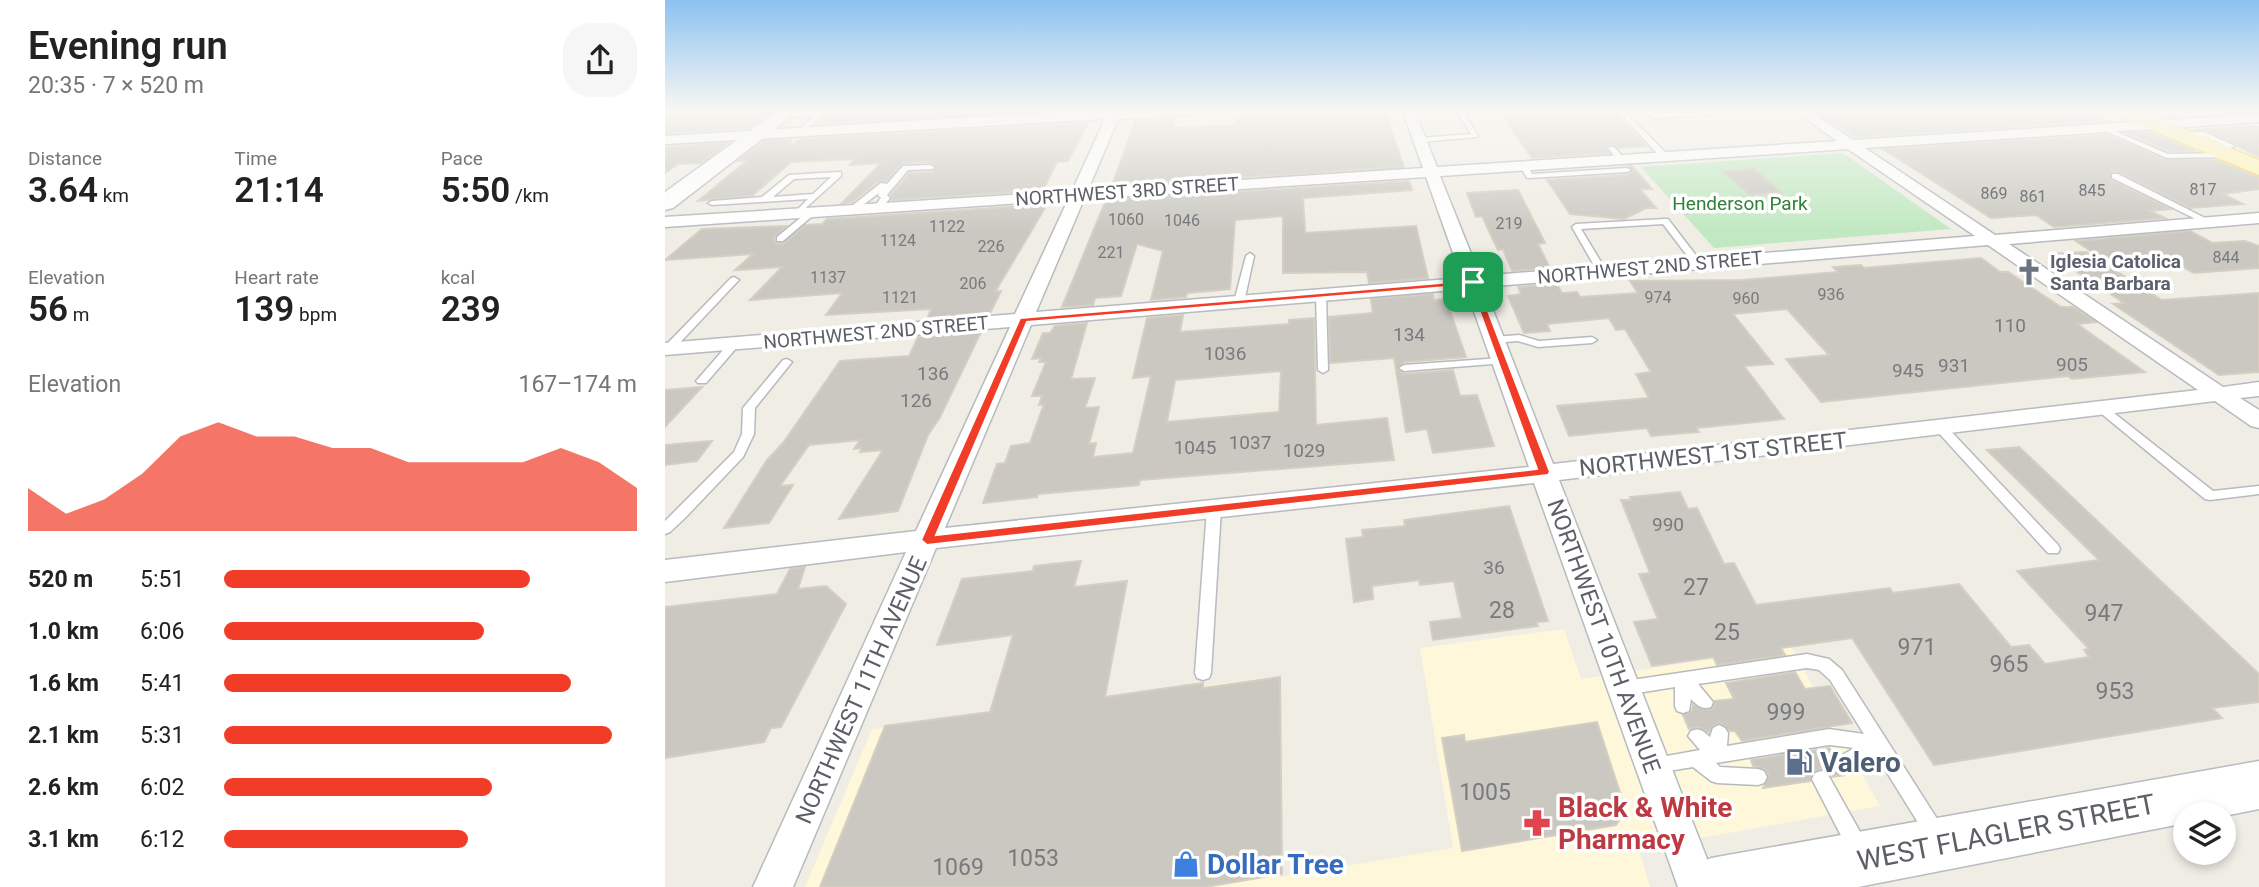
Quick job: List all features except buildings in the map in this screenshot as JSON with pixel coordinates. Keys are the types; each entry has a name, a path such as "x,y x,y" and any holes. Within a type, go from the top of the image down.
{"main road":[{"path":"665,203 736,150"},
{"path":"2218,151 2259,168"},
{"name":"WEST FLAGLER STREET","path":"1711,887 2259,785"}],"street":[{"name":"NORTHWEST 11TH AVENUE","path":"773,887 1099,150"},
{"name":"NORTHWEST 10TH AVENUE","path":"1424,150 1698,887"},
{"name":"NORTHWEST 3RD STREET","path":"665,222 809,207 852,209 1750,150"},
{"path":"1858,150 2259,421"},
{"name":"NORTHWEST 2ND STREET","path":"666,349 2259,218"},
{"name":"NORTHWEST 1ST STREET","path":"665,572 927,540 1941,428 2259,389"}],"lane":[{"path":"1659,150 1664,156"},
{"path":"2154,150 2167,156 2218,151"},
{"path":"852,209 861,199 874,196 902,165"},
{"path":"878,207 886,198 882,195 906,168 930,167"},
{"path":"765,199 792,177 838,174 780,239"},
{"path":"2115,176 2209,222"},
{"path":"712,203 765,199 809,207"},
{"path":"1602,272 1576,228 1665,221 1697,264"},
{"path":"1239,302 1249,256"},
{"path":"666,349 734,280"},
{"path":"1321,295 1323,370"},
{"path":"1404,368 1498,350 1519,338 1538,344 1592,340"},
{"path":"702,381 734,344"},
{"path":"665,528 686,512 742,449 752,426 749,408 786,362"},
{"path":"2101,408 2210,496 2259,490"},
{"path":"1941,428 2053,549"},
{"path":"1203,673 1215,509"},
{"path":"1623,688 1807,661 1823,664 1836,675 1942,844"},
{"path":"1683,680 1705,702"},
{"path":"1683,680 1683,706"},
{"path":"1718,756 1719,733"},
{"path":"1697,736 1718,756"},
{"path":"1653,766 1829,737 1880,744"},
{"path":"1840,765 1880,744"},
{"path":"1696,759 1717,775 1758,777"},
{"path":"1821,779 1864,858"}],"shaded area":[{"path":"1564,629 1581,679 1791,647 1880,806 1639,849 1650,887 805,887 872,729 1280,676 1274,878 1453,848 1420,648"}],"green space":[{"name":"Henderson Park","path":"1843,153 1951,229 1714,248 1641,167"}],"place":[{"name":"Iglesia Catolica Santa Barbara","path":"2029,272"},
{"name":"Valero","path":"1799,762"},
{"name":"Black & White Pharmacy","path":"1537,823"},
{"name":"Dollar Tree","path":"1186,864"}],"route":[{"path":"1473,282 1544,472 927,540 1024,320 1473,282"}]}
